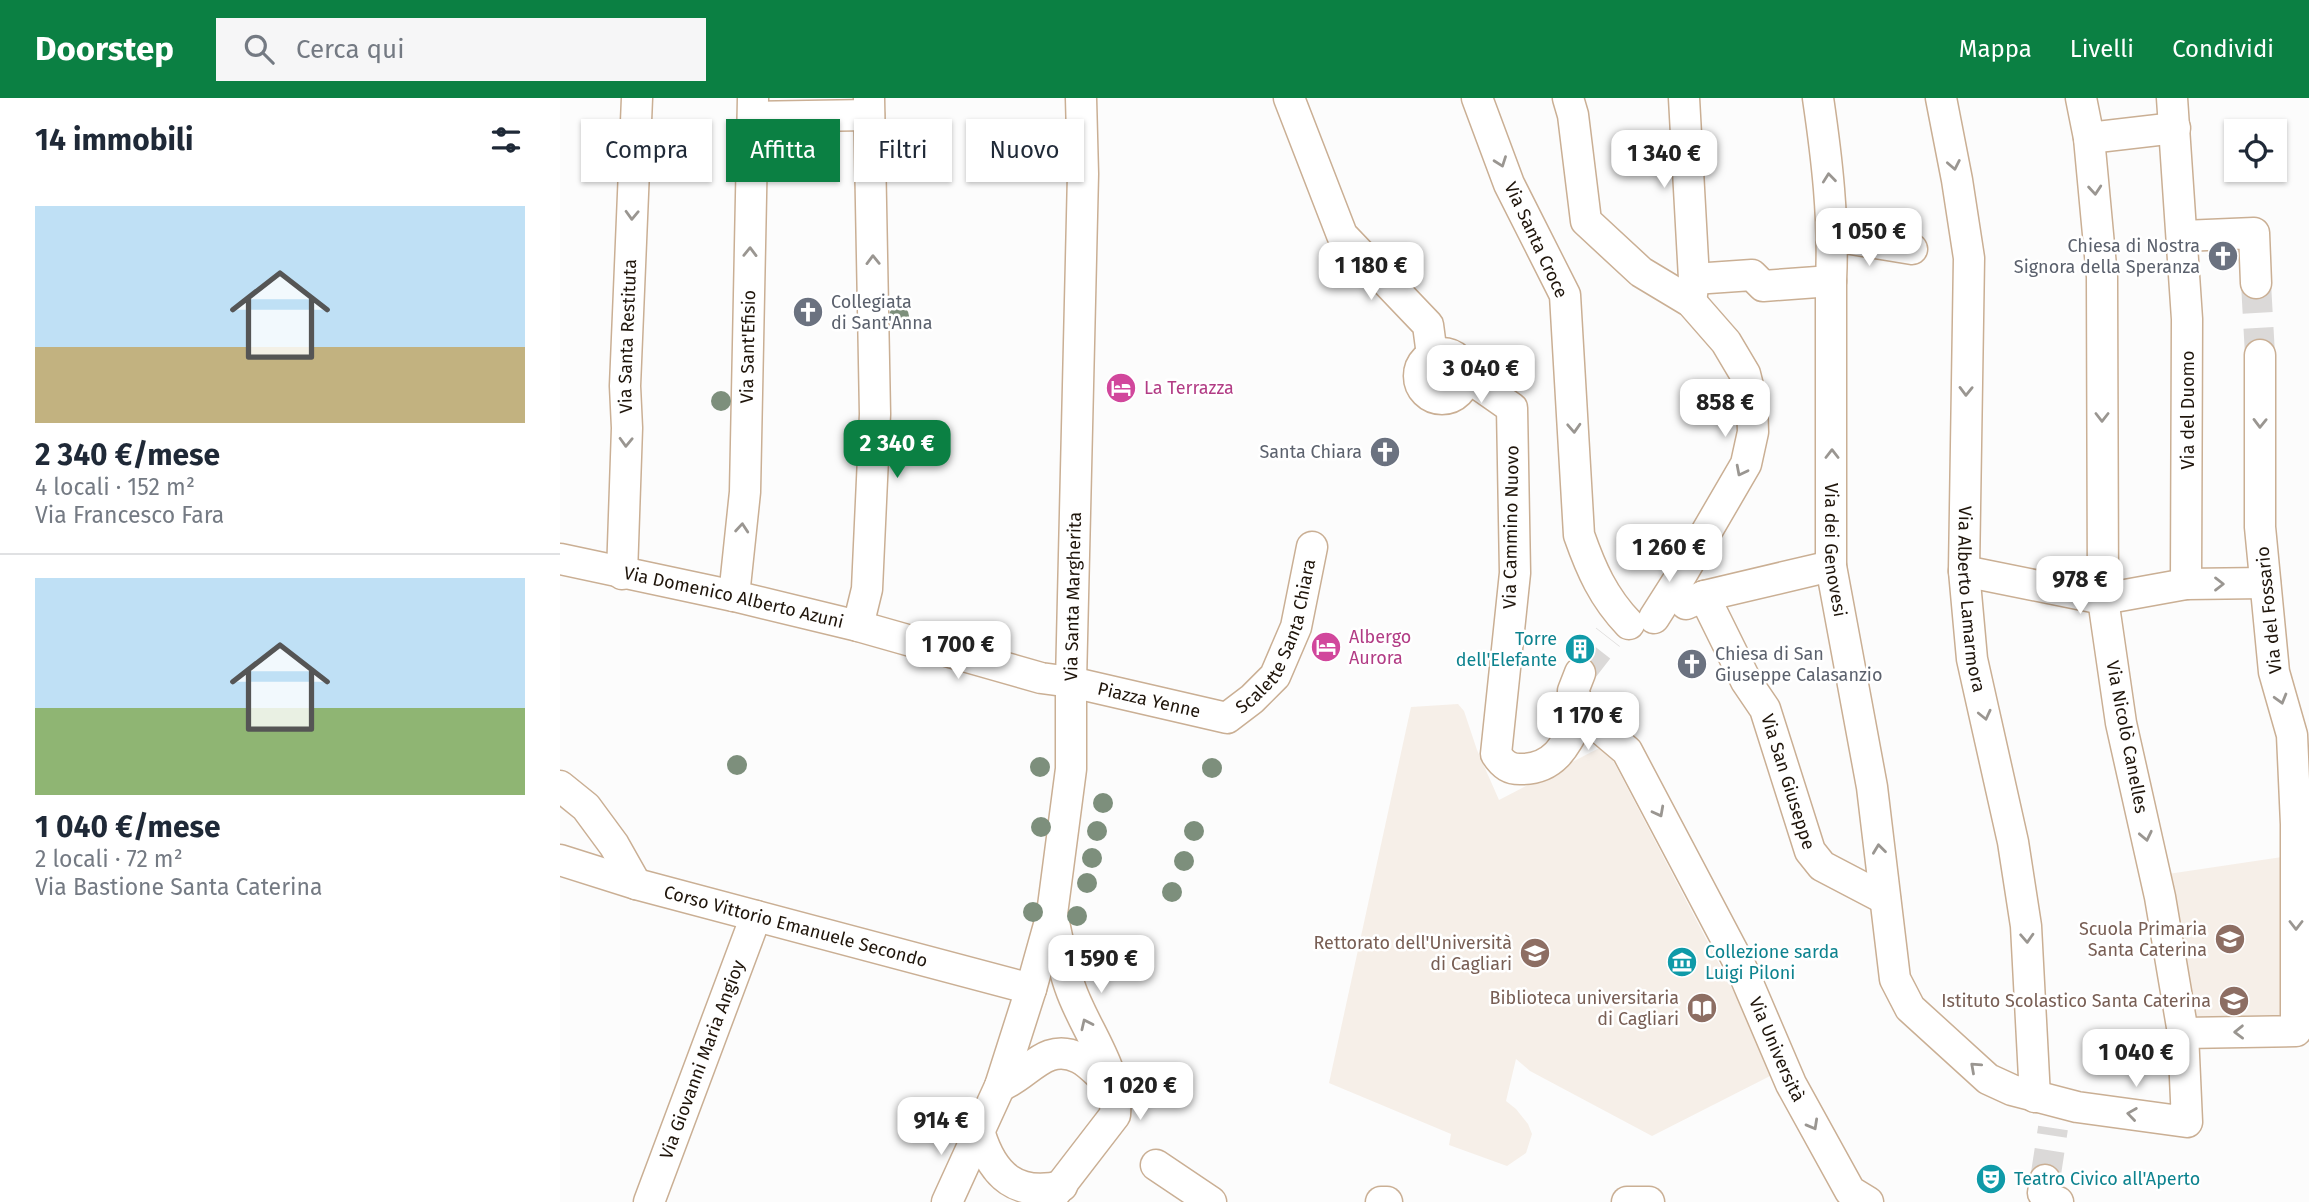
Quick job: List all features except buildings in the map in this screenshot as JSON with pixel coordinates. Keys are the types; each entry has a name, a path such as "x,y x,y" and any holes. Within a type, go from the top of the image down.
{"street":[{"name":"Via Santa Restituta","path":"622,574 627,428 625,386 637,98"},
{"name":"Via Santa Margherita","path":"1000,1086 1052,914 1071,769 1070,682 1083,174 1081,98"},
{"path":"1289,98 1342,235 1428,325 1432,355 1419,371 1420,383 1425,392 1434,398 1455,396 1466,379 1465,368"},
{"name":"Via Santa Croce","path":"1477,98 1509,184 1565,295 1579,535 1591,572 1612,606 1630,626"},
{"path":"1568,98 1573,115 1586,221 1642,272 1692,290 1752,275 1763,286 1831,281"},
{"path":"1630,626 1682,574 1746,464 1753,432 1752,402 1745,374 1692,290 1684,98"},
{"name":"Via dei Genovesi","path":"1818,98 1829,176 1833,236 1831,566 1872,787 1895,979 1910,1008 1988,1079 2055,1108 2187,1122"},
{"name":"Via Alberto Lamarmora","path":"1941,98 1969,258 1964,571 1972,659 2013,842 2055,1108"},
{"name":"Via Nicolò Canelles","path":"2081,98 2089,138 2102,277 2103,599 2121,723 2160,897 2183,1033 2187,1122"},
{"name":"Via del Duomo","path":"2172,98 2183,236 2188,384 2186,584"},
{"path":"753,108 869,106 875,414 867,590 858,626"},
{"name":"Via Sant'Efisio","path":"734,596 745,492 753,108"},
{"path":"2089,138 2175,128"},
{"path":"2183,236 2254,233 2256,283"},
{"path":"1833,236 1912,248"},
{"name":"Via Cammino Nuovo","path":"1432,355 1445,353 1457,358 1482,387 1512,408 1515,573 1496,754 1502,764 1514,769 1537,769 1551,761 1562,750 1583,713"},
{"name":"Via del Fossario","path":"2183,1033 2296,1031 2296,824 2291,735 2274,672 2260,527 2260,355"},
{"name":"Scalette Santa Chiara","path":"1227,718 1252,699 1275,676 1296,627 1312,547"},
{"name":"Via Domenico Alberto Azuni","path":"560,559 734,596 858,626 1041,678 1070,682"},
{"path":"1630,626 1704,596 1831,566"},
{"path":"1964,571 2103,599 2186,584 2265,583"},
{"name":"Via San Giuseppe","path":"1704,596 1746,681 1765,709 1810,851 1822,866 1885,899"},
{"path":"1580,673 1573,691 1583,713"},
{"name":"Piazza Yenne","path":"1070,682 1227,718"},
{"name":"Via Università","path":"1583,713 1627,751 1741,967 1791,1084 1850,1191 1868,1202"},
{"path":"560,786 586,807 614,845 636,884"},
{"name":"Corso Vittorio Emanuele Secondo","path":"560,860 636,884 1031,989"},
{"path":"980,1134 986,1154 997,1170 1014,1184 1055,1194 1115,1115 1113,1086 1070,986 1052,914"},
{"name":"Via Giovanni Maria Angioy","path":"649,1202 756,916"},
{"path":"947,1202 1000,1086 1011,1082 1044,1055 1061,1054 1080,1058 1113,1086"},
{"path":"1156,1165 1211,1202"},
{"path":"1381,1202 1387,1202"},
{"path":"1627,1202 1649,1202"}],"shaded area":[{"name":"Rettorato dell'Università di Cagliari","path":"1458,704 1464,711 1477,750 1499,800 1605,745 1776,1073 1652,1136 1530,1071 1516,1059 1506,1101 1528,1124 1532,1134 1526,1153 1507,1166 1449,1145 1451,1134 1329,1083 1411,707"},
{"name":"Scuola Primaria Santa Caterina","path":"2282,857 2285,1015 2186,1017 2168,874"}],"tunnel":[{"path":"2256,283 2260,355"},
{"path":"1580,673 1608,637"},
{"path":"2045,1180 2053,1128"}],"place":[{"name":"Chiesa di Nostra Signora della Speranza","path":"2223,256"},
{"name":"Collegiata di Sant'Anna","path":"808,312"},
{"name":"La Terrazza","path":"1121,388"},
{"name":"Santa Chiara","path":"1385,452"},
{"name":"Albergo Aurora","path":"1326,647"},
{"name":"Torre dell'Elefante","path":"1580,649"},
{"name":"Chiesa di San Giuseppe Calasanzio","path":"1692,664"},
{"name":"Scuola Primaria Santa Caterina","path":"2230,939"},
{"name":"Rettorato dell'Università di Cagliari","path":"1535,953"},
{"name":"Collezione sarda Luigi Piloni","path":"1682,962"},
{"name":"Istituto Scolastico Santa Caterina","path":"2234,1001"},
{"name":"Biblioteca universitaria di Cagliari","path":"1702,1008"},
{"name":"Teatro Civico all'Aperto","path":"1991,1179"}]}
